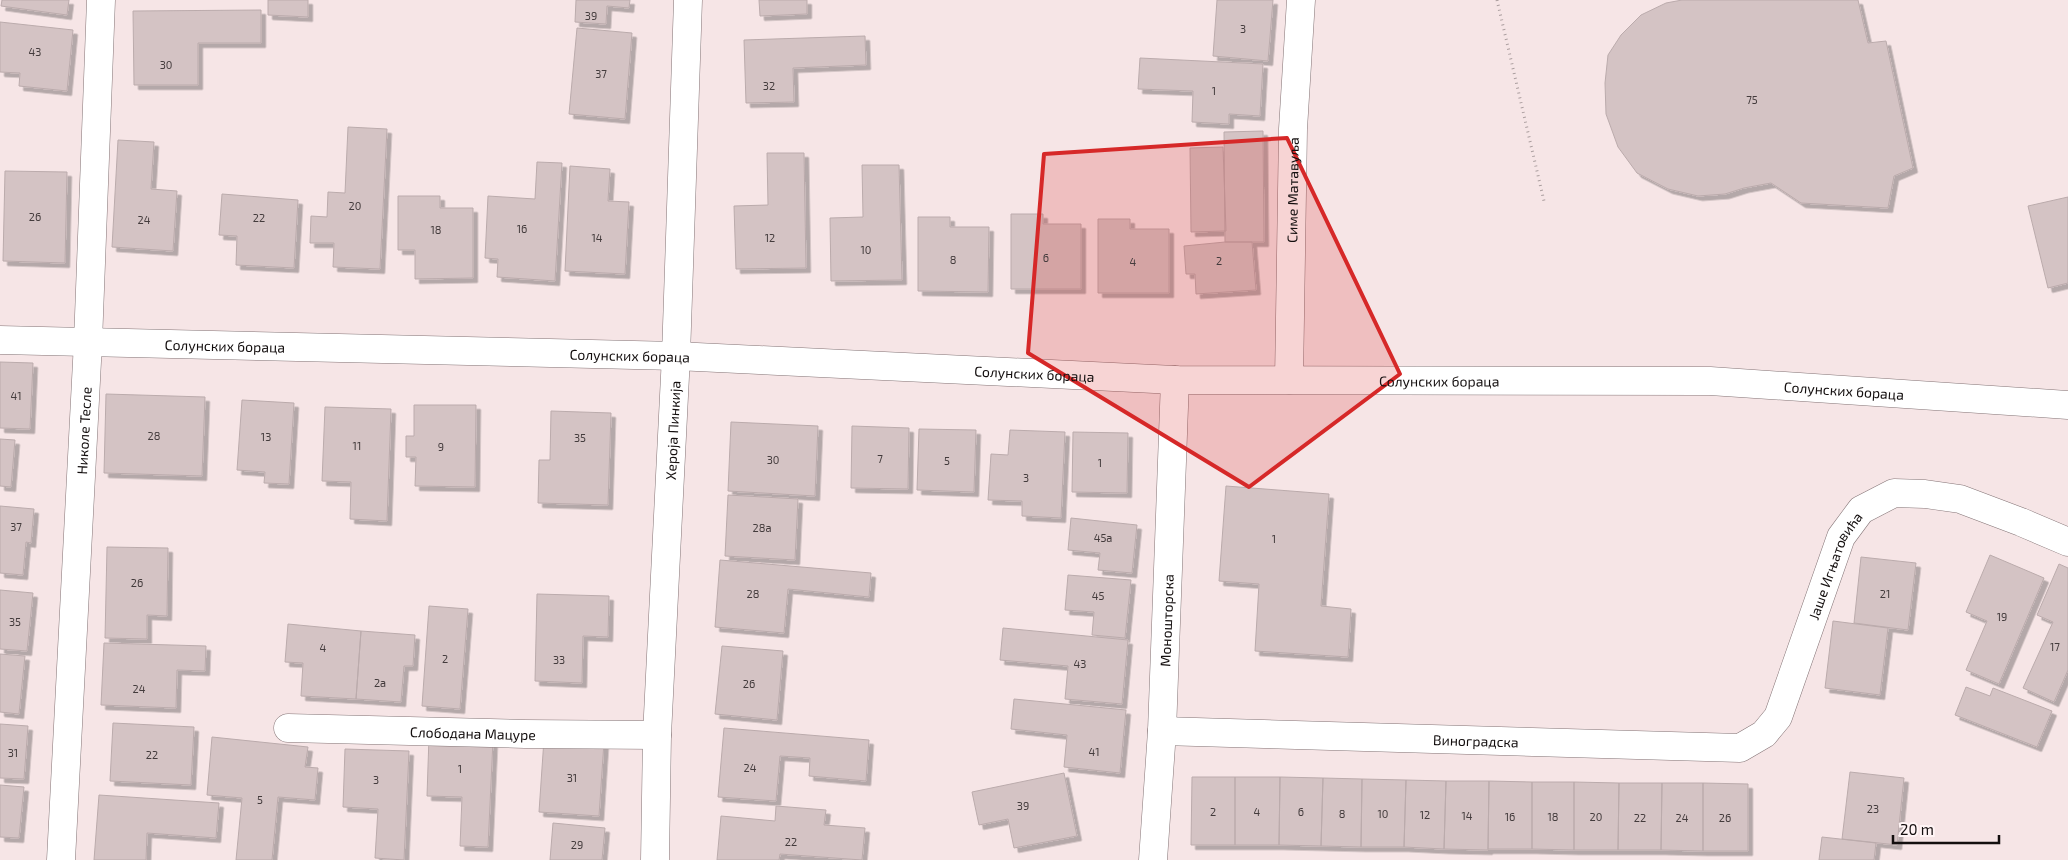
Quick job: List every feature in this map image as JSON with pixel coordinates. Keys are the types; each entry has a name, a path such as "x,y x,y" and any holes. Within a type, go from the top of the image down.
{"street":[{"name":"Николе Тесле","path":"61,860 88,342 101,0"},
{"name":"Хероја Пинкија","path":"655,860 657,735 676,356 688,0"},
{"name":"Симе Матавуља","path":"1289,380 1293,129 1301,0"},
{"name":"Солунских бораца","path":"0,340 676,356 1175,380 1710,381 2068,404"},
{"name":"Моношторска","path":"1153,860 1162,731 1175,380"},
{"name":"Јаше Игњатовића","path":"1778,717 1841,537 1860,510 1894,493 1925,494 1960,500 2021,522 2068,542"},
{"name":"Виноградска","path":"1162,731 1740,748 1764,734 1778,717"},
{"name":"Слободана Мацуре","path":"288,728 525,734 657,735"}],"path":[{"path":"1497,0 1544,201"}],"highlighted area":[{"path":"1287,138 1400,374 1249,487 1028,353 1044,154"}],"building":[{"path":"2,0 69,0 67,15 1,6"},
{"path":"268,0 308,0 308,17 268,15"},
{"path":"576,0 630,0 629,8 607,6 606,24 575,22"},
{"path":"759,0 807,0 807,14 760,16"},
{"path":"1217,0 1273,0 1268,61 1213,56"},
{"path":"1682,0 1858,0 1868,43 1886,41 1913,168 1894,176 1888,208 1801,203 1771,183 1725,194 1698,196 1668,189 1637,173 1618,147 1606,114 1605,83 1608,55 1621,35 1641,15 1666,3"},
{"path":"261,10 261,43 198,43 198,85 134,85 133,11"},
{"path":"0,22 73,30 67,91 19,86 20,73 0,72"},
{"path":"577,28 632,33 625,119 569,114"},
{"path":"865,36 866,65 793,68 794,102 746,103 744,40"},
{"path":"1140,58 1263,64 1260,116 1229,114 1229,124 1192,122 1193,91 1138,89"},
{"path":"348,127 387,129 380,269 333,267 334,243 310,243 311,216 327,217 328,192 345,193"},
{"path":"1263,131 1264,242 1225,242 1224,132"},
{"path":"118,140 154,142 151,189 177,191 173,251 112,247"},
{"path":"1223,147 1226,231 1191,232 1190,148"},
{"path":"767,153 804,153 806,268 736,269 734,206 768,205"},
{"path":"537,162 562,163 555,281 497,277 498,259 485,258 488,196 535,199"},
{"path":"862,165 899,165 902,280 831,281 830,218 863,217"},
{"path":"570,166 610,169 608,201 629,202 625,274 565,271"},
{"path":"5,171 67,172 65,263 3,261"},
{"path":"222,194 298,200 294,268 236,265 237,236 219,235"},
{"path":"398,196 440,196 440,208 473,208 473,278 415,279 415,250 398,250"},
{"path":"2068,197 2068,283 2048,288 2028,206"},
{"path":"1011,214 1043,214 1043,224 1081,224 1081,289 1011,289"},
{"path":"918,217 950,217 950,227 989,227 988,292 918,291"},
{"path":"1098,219 1130,219 1130,229 1169,229 1169,293 1098,293"},
{"path":"1225,242 1252,242 1256,290 1196,294 1195,274 1186,274 1184,246"},
{"path":"0,362 33,363 30,429 0,428"},
{"path":"106,394 205,397 202,476 104,473"},
{"path":"242,400 294,403 289,484 264,483 265,472 237,470"},
{"path":"414,405 476,405 475,487 415,486 416,457 406,457 406,436 414,436"},
{"path":"325,407 391,409 387,521 350,519 351,482 322,481"},
{"path":"551,411 611,413 608,505 538,503 539,460 550,460"},
{"path":"731,422 818,426 815,496 728,491"},
{"path":"852,426 909,428 908,489 851,488"},
{"path":"919,429 976,430 974,492 917,490"},
{"path":"1010,430 1065,432 1061,518 1022,516 1022,501 988,500 991,454 1008,455"},
{"path":"1073,432 1128,433 1127,493 1072,492"},
{"path":"0,439 15,440 11,487 0,486"},
{"path":"1226,486 1329,494 1321,606 1351,609 1348,657 1255,651 1259,584 1219,581"},
{"path":"728,495 798,499 795,560 725,556"},
{"path":"0,506 34,509 31,543 26,542 23,575 0,573"},
{"path":"1071,518 1137,525 1132,573 1098,570 1100,553 1068,550"},
{"path":"107,547 168,548 167,616 147,615 147,639 105,638"},
{"path":"1990,555 2044,578 1999,684 1966,670 1987,621 1966,612"},
{"path":"1861,557 1916,563 1908,630 1854,623"},
{"path":"720,560 871,573 869,597 788,589 784,633 715,627"},
{"path":"2059,564 2068,568 2068,670 2054,702 2023,688 2053,622 2037,615"},
{"path":"1068,575 1131,580 1125,638 1092,635 1094,612 1065,610"},
{"path":"0,590 33,593 27,651 0,649"},
{"path":"537,594 609,596 608,637 583,636 582,683 535,681"},
{"path":"429,606 468,609 460,709 422,706"},
{"path":"1833,621 1888,628 1880,695 1825,688"},
{"path":"288,624 361,631 356,699 301,696 303,663 285,662"},
{"path":"1003,628 1128,640 1122,704 1065,699 1068,666 1000,660"},
{"path":"361,631 415,635 413,666 404,666 401,702 356,699"},
{"path":"104,643 206,646 205,671 177,670 176,708 101,705"},
{"path":"722,646 783,651 777,720 715,714"},
{"path":"0,654 25,656 19,714 0,712"},
{"path":"1966,687 1990,696 1993,688 2052,711 2037,747 1955,715"},
{"path":"1014,699 1126,710 1120,773 1064,767 1067,735 1011,729"},
{"path":"113,723 194,727 191,785 110,781"},
{"path":"0,724 28,726 24,779 0,778"},
{"path":"724,728 869,740 866,781 809,776 810,758 780,756 776,801 718,797"},
{"path":"212,737 308,747 305,767 318,768 315,800 278,797 272,860 236,860 242,798 207,795"},
{"path":"429,737 493,740 488,847 460,846 462,797 427,796"},
{"path":"544,739 604,742 599,816 539,812"},
{"path":"345,749 409,751 404,860 375,858 378,809 343,807"},
{"path":"1850,772 1904,778 1897,845 1842,839"},
{"path":"1064,773 1077,836 1014,848 1008,819 979,825 972,792"},
{"path":"1192,777 1235,777 1235,845 1191,845"},
{"path":"1235,777 1280,777 1279,845 1235,845"},
{"path":"1280,777 1323,778 1321,846 1279,845"},
{"path":"1323,778 1362,779 1361,847 1321,846"},
{"path":"1362,779 1406,780 1404,847 1361,847"},
{"path":"1406,780 1446,781 1444,849 1404,847"},
{"path":"1446,781 1489,781 1488,850 1444,849"},
{"path":"1489,781 1532,782 1532,849 1488,849"},
{"path":"1532,782 1574,782 1574,850 1532,849"},
{"path":"1574,782 1619,783 1618,850 1574,850"},
{"path":"1619,783 1662,783 1661,850 1618,850"},
{"path":"1662,783 1703,783 1703,851 1661,850"},
{"path":"1703,783 1748,784 1748,851 1703,851"},
{"path":"0,785 24,787 19,838 0,837"},
{"path":"99,795 219,803 216,838 147,833 146,860 94,860"},
{"path":"776,806 826,810 824,825 865,828 862,860 780,854 779,860 717,860 721,816 775,821"},
{"path":"553,823 605,828 602,860 550,860"},
{"path":"1822,837 1876,843 1874,860 1819,860"}]}
